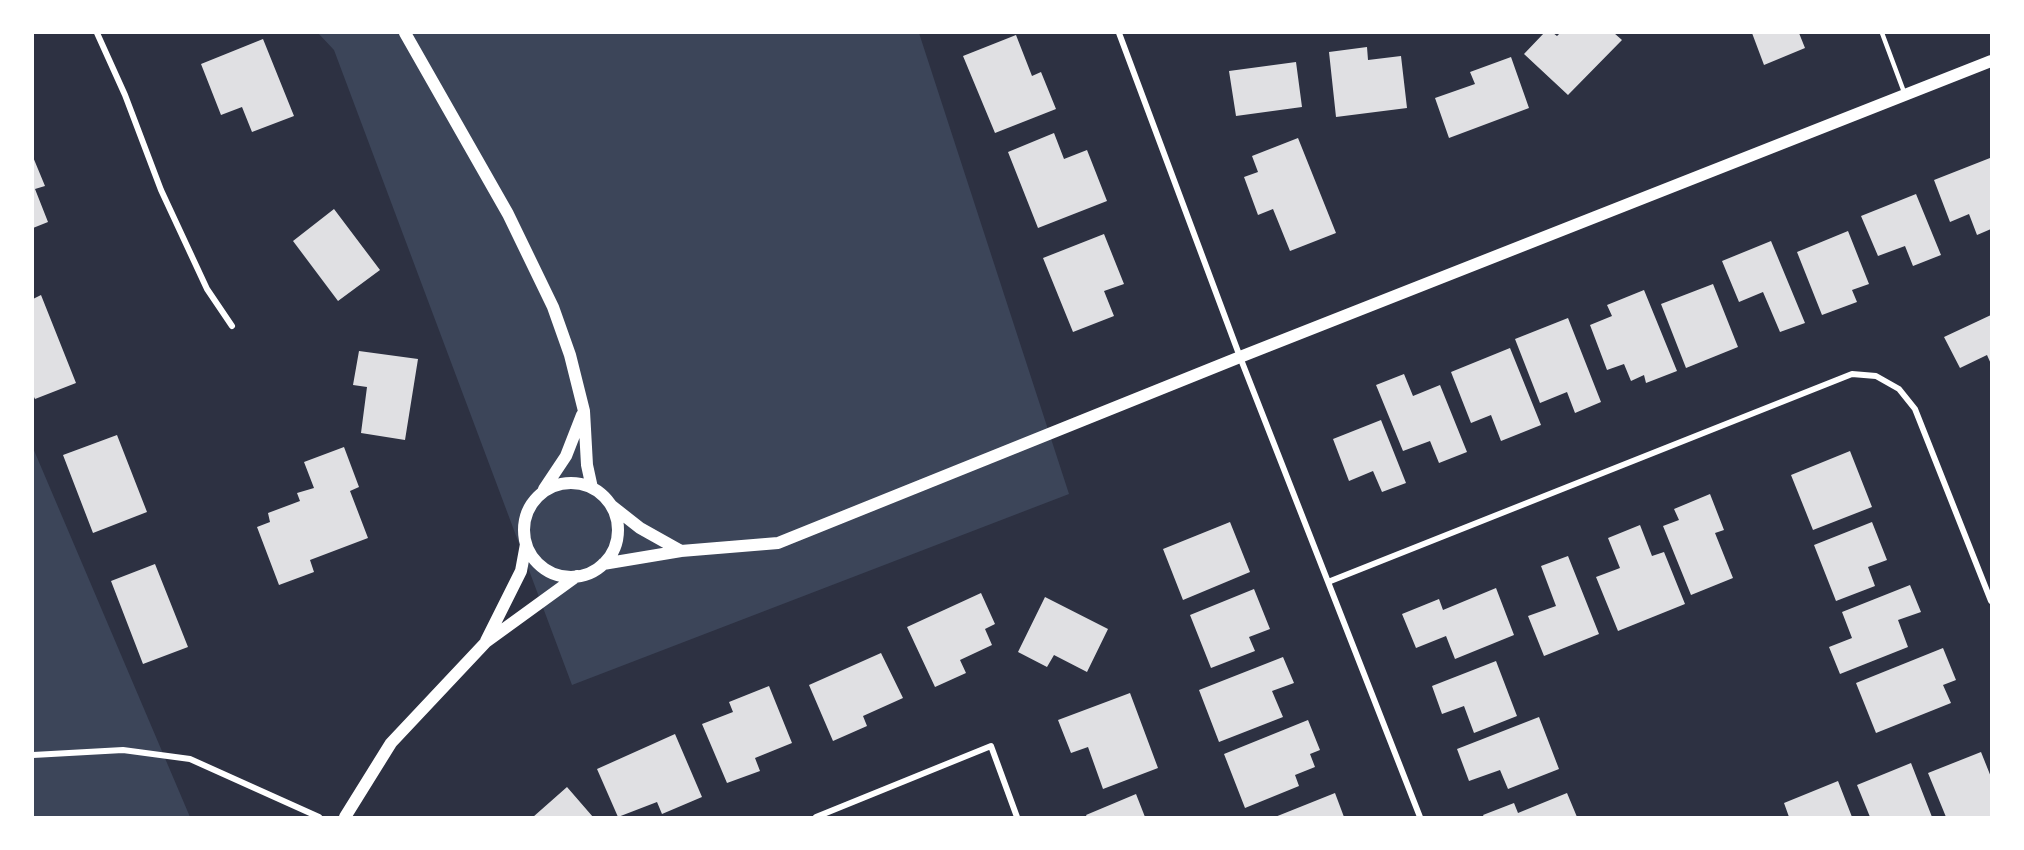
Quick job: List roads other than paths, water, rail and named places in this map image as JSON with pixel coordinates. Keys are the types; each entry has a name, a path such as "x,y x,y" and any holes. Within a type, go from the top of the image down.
{"main road":[{"path":"405,33 508,214 553,306 570,355 584,411 586,465 592,488"},
{"path":"603,564 681,551 778,543 1240,357 1991,61"},
{"path":"486,642 521,571 526,544 524,521 534,500 566,456 584,411"},
{"path":"526,544 537,563 546,569 566,576 577,576 596,570 603,564 611,554 616,541 618,528 616,515 602,494 580,483 554,486 542,492"},
{"path":"610,504 640,528 681,551"},
{"path":"345,817 391,743 486,642 577,576"}],"street":[{"path":"97,33 125,95 161,190 207,289 232,326"},
{"path":"1119,33 1240,357 1420,817"},
{"path":"1328,582 1852,375 1876,376 1899,389 1915,410 1991,601"},
{"path":"816,817 991,746 1017,817"},
{"path":"33,755 123,750 190,759 319,817"}],"lane":[{"path":"1882,33 1905,95"}]}
